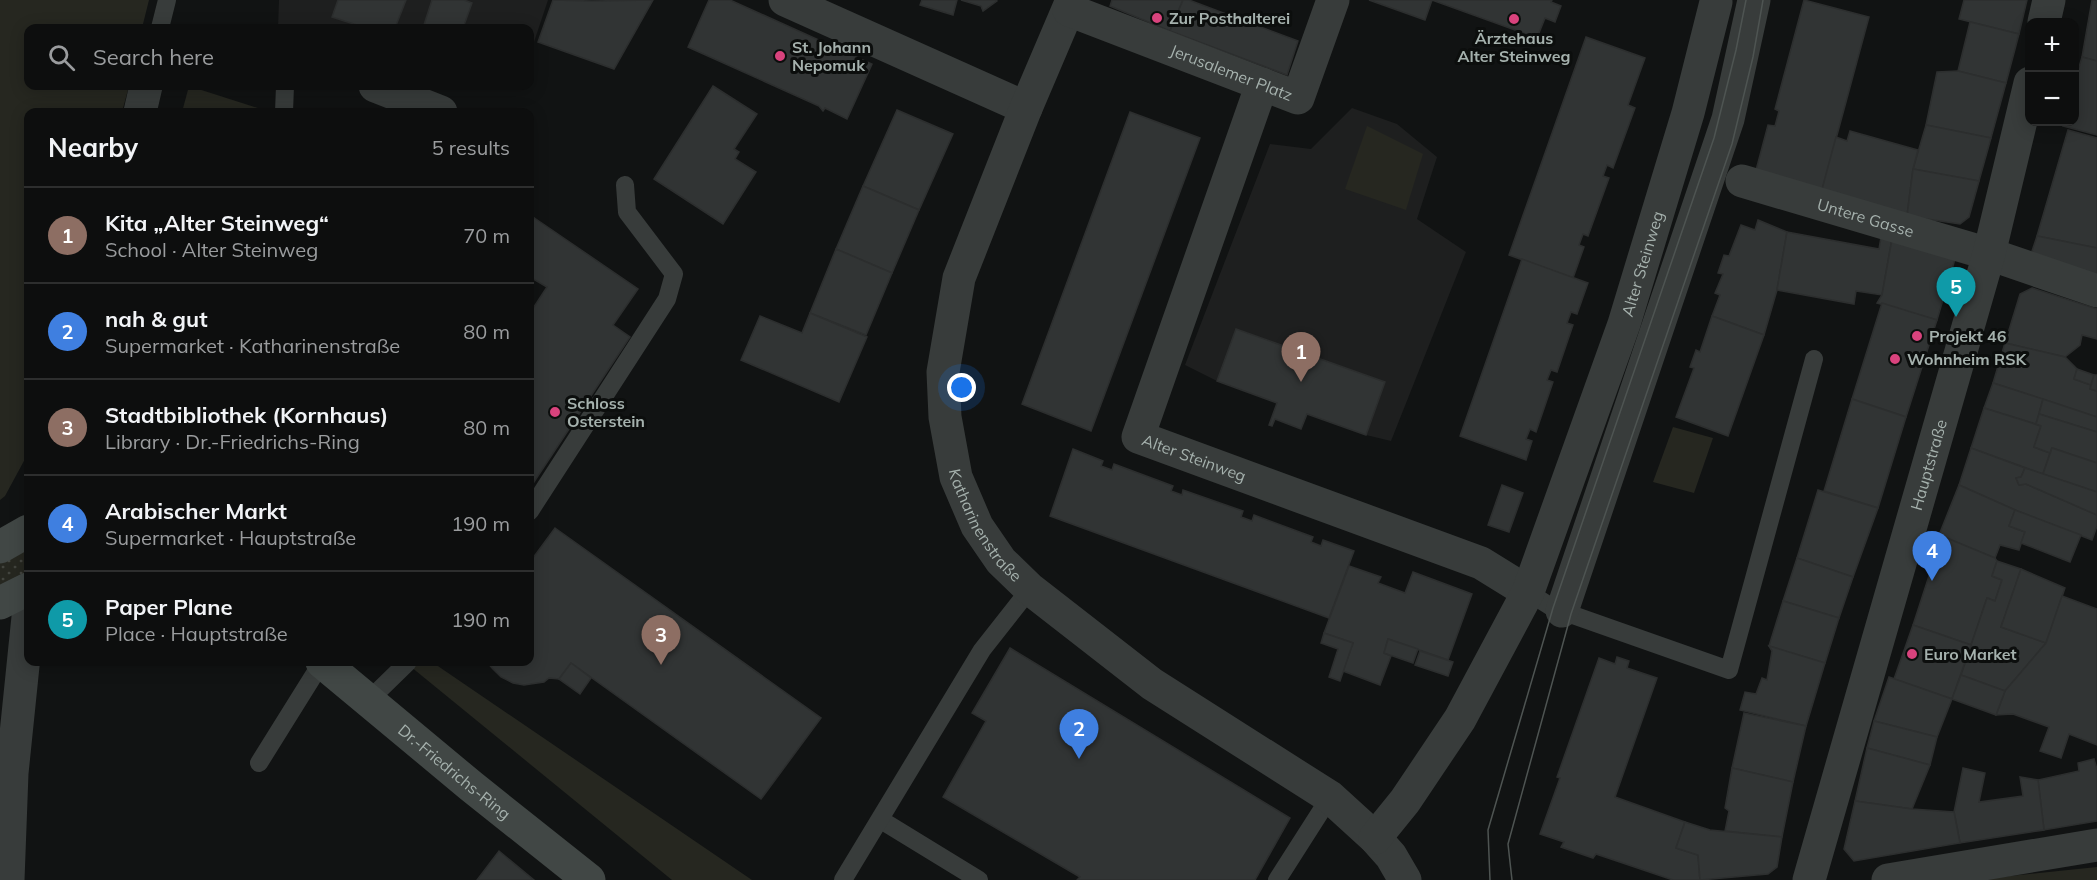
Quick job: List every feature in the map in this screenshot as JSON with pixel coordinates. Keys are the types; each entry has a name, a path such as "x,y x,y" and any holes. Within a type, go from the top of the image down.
{"main road":[{"path":"0,547 24,533"},
{"path":"0,603 24,591"},
{"name":"Dr.-Friedrichs-Ring","path":"327,666 589,880"}],"street":[{"path":"785,0 1026,108"},
{"name":"Jerusalemer Platz","path":"1070,5 1298,98 1333,0"},
{"path":"1562,611 1728,119 1754,0"},
{"path":"2045,18 2049,0"},
{"name":"Alter Steinweg","path":"1375,838 1405,801 1460,719 1528,592 1624,324 1688,113 1716,1"},
{"name":"Katharinenstraße","path":"1070,5 1026,108 959,278 943,372 945,417 956,477 977,526 1001,561 1030,588 1152,684 1330,797 1375,838 1391,856 1405,880"},
{"name":"Alter Steinweg","path":"1262,84 1138,438 1481,562 1528,592"},
{"path":"141,108 145,90"},
{"path":"385,90 431,108"},
{"name":"Hauptstraße","path":"1809,880 1989,254 2025,104"},
{"name":"Untere Gasse","path":"1743,181 1989,254 2097,291"},
{"path":"8,880 12,773 24,656"},
{"path":"1888,880 2097,845"}],"lane":[{"path":"161,24 167,0"},
{"path":"284,108 285,90"},
{"path":"534,506 667,299 674,274 627,212 625,185"},
{"name":"Alter Steinweg","path":"1528,592 1553,608 1729,670 1814,359"},
{"path":"843,880 982,650 1030,588"},
{"path":"259,763 320,666"},
{"path":"368,701 404,666"},
{"path":"1277,880 1330,797"},
{"path":"880,820 979,880"}],"shaded area":[{"path":"0,0 149,0 143,24 24,24 24,90 128,90 123,108 24,108 24,461 5,496 0,500"},
{"path":"279,0 548,0 534,42 534,24 278,24"},
{"path":"188,90 201,90 258,108 183,108"},
{"path":"1352,108 1397,124 1437,157 1417,219 1466,252 1391,441 1366,435 1217,381 1185,365 1270,144 1311,149"},
{"path":"1367,126 1423,154 1406,210 1345,189"},
{"path":"1673,427 1713,438 1694,493 1653,482"},
{"path":"24,550 24,577 0,590 0,563"},
{"path":"410,666 438,666 752,880 672,880"},
{"path":"2097,867 2097,880 1972,880"}],"building":[{"path":"338,0 406,0 397,24 354,24 332,17"},
{"path":"432,0 464,0 472,3 464,24 424,24"},
{"path":"553,0 653,0 614,69 538,42"},
{"name":"St. Johann Nepomuk","path":"709,0 730,0 872,64 847,119 825,108 823,111 819,106 688,47"},
{"path":"922,0 957,0 953,15 920,5"},
{"path":"961,0 997,1 983,11 981,6"},
{"name":"Zur Posthalterei","path":"1112,0 1183,0 1170,31 1110,6"},
{"name":"Zur Posthalterei","path":"1183,0 1189,0 1298,41 1287,75 1170,31"},
{"path":"1369,0 1432,0 1425,20"},
{"name":"Ärztehaus Alter Steinweg","path":"1432,0 1552,0 1551,2 1561,6 1555,22 1545,18 1537,38"},
{"path":"1804,0 1869,17 1820,198 1755,174 1768,125 1775,126 1779,111 1775,109"},
{"path":"1964,0 2027,0 2019,34 1959,19"},
{"path":"2092,0 2097,0 2097,61 2082,57"},
{"path":"1970,22 2019,34 2006,83 1958,71"},
{"path":"1586,37 1645,58 1628,105 1635,108 1613,168 1607,165 1603,176 1609,178 1588,236 1583,234 1579,245 1584,247 1573,278 1509,255"},
{"path":"2082,57 2097,61 2097,135 2063,126 2079,126 2079,67"},
{"path":"1958,71 2006,83 1991,138 1926,125 1937,72"},
{"path":"713,86 757,114 734,149 739,152 735,159 756,172 723,224 654,179"},
{"path":"897,110 953,134 919,210 863,186"},
{"path":"1130,112 1200,138 1091,431 1022,404"},
{"path":"1926,125 1991,138 1979,181 1913,169"},
{"path":"2068,130 2097,138 2097,248 2037,236"},
{"path":"1850,131 1918,150 1913,169 1907,216 1821,193 1836,137 1847,141"},
{"path":"1913,169 1979,181 1969,217 1960,224 1907,216"},
{"path":"863,186 919,210 892,273 836,249"},
{"name":"Schloss Osterstein","path":"534,218 638,289 613,325 630,337 534,482 534,307 547,287 534,279"},
{"path":"1758,220 1787,232 1777,290 1764,335 1712,316 1720,295 1715,293 1723,274 1718,273 1724,255 1729,256 1741,225 1755,230"},
{"path":"1787,232 1879,249 1881,237 1892,239 1882,295 1856,291 1854,304 1777,290"},
{"path":"2037,236 2097,248 2097,281 2042,261 2032,251"},
{"path":"1892,239 1955,259 1937,320 1877,303 1882,295"},
{"path":"836,249 892,273 866,335 810,313"},
{"path":"1522,259 1588,283 1577,314 1571,312 1567,323 1573,325 1557,372 1551,370 1547,380 1553,382 1536,432 1530,429 1526,439 1532,441 1526,460 1460,436"},
{"path":"2032,288 2097,309 2097,339 2082,335 2080,345 2065,357 2005,343 2020,294"},
{"name":"Wohnheim RSK","path":"1882,303 1937,320 1906,417 1852,399"},
{"path":"810,313 867,337 839,402 741,360 760,316 802,333"},
{"path":"1712,316 1764,335 1728,436 1676,417 1694,368 1690,367 1696,350 1700,352"},
{"path":"1236,329 1385,382 1366,435 1307,414 1301,429 1275,419 1272,426 1269,425 1277,403 1217,381"},
{"path":"2005,343 2065,357 2077,369 2074,379 2091,385 2090,389 2097,391 2097,417 1993,383"},
{"path":"2077,369 2094,375 2091,385 2074,379"},
{"path":"2094,375 2097,375 2097,391 2090,389"},
{"path":"1993,383 2043,399 2036,424 1984,408"},
{"path":"1852,399 1906,417 1878,508 1824,491"},
{"path":"2043,399 2097,417 2097,432 2039,414"},
{"path":"1984,408 2041,426 2034,447 2050,453 2043,474 1971,448"},
{"path":"2039,414 2097,432 2097,463 2052,448 2050,453 2034,447 2041,426 2036,424"},
{"path":"1971,448 2025,468 2021,477 2016,478 2019,485 2026,484 2097,515 2097,526 2092,540 1959,485"},
{"path":"2052,448 2097,463 2097,492 2043,474"},
{"path":"1073,449 1103,461 1101,466 1112,470 1114,464 1173,486 1171,491 1182,495 1183,490 1243,511 1241,517 1252,521 1254,515 1313,537 1311,542 1321,546 1323,540 1354,551 1329,618 1050,516"},
{"path":"2025,468 2097,492 2097,515 2026,484 2019,485 2016,478 2021,477"},
{"path":"1502,485 1523,493 1509,532 1488,525"},
{"path":"1959,485 2015,510 2009,526 2025,532 2019,550 2000,545 1995,558 1939,535"},
{"path":"1818,490 1878,508 1853,577 1797,558"},
{"path":"2015,510 2081,535 2070,562 2021,543 2025,532 2009,526"},
{"path":"555,528 821,718 761,799 571,663 559,679 549,678 544,682 524,685 501,677 491,666 534,666 534,557"},
{"path":"1942,536 1995,558 1997,561 1992,576 2002,580 1995,601 1987,598 1971,645 1913,625"},
{"path":"1797,558 1853,577 1839,618 1783,601"},
{"path":"1997,561 2021,569 2001,627 2046,643 2005,691 1961,675 1987,598 1995,601 2002,580 1992,576"},
{"path":"1349,566 1381,577 1378,583 1405,593 1413,572 1472,594 1448,660 1388,639 1384,653 1391,656 1380,685 1343,671 1353,643 1324,633"},
{"path":"2021,569 2065,588 2046,643 2001,627"},
{"path":"2062,596 2097,609 2097,745 2069,734 2061,758 2040,751 2049,727 2013,714 1996,715 2005,691 2046,643"},
{"path":"1783,601 1839,618 1825,663 1769,646"},
{"path":"1913,625 1971,645 1952,699 1894,679"},
{"path":"1324,633 1353,643 1340,681 1329,677 1338,649 1321,643"},
{"path":"1388,639 1418,649 1413,663 1384,653"},
{"path":"1769,646 1825,663 1806,726 1740,710 1745,692 1756,694 1762,678 1767,680 1772,651"},
{"path":"1010,648 1290,818 1255,880 1077,880 1080,877 943,797 986,721 972,713"},
{"path":"1420,651 1453,662 1448,676 1415,665"},
{"path":"1617,657 1629,661 1627,668 1657,678 1615,797 1685,822 1676,848 1698,855 1700,880 1673,880 1596,854 1593,858 1561,847 1564,842 1540,834 1560,778 1557,777 1599,658 1615,664"},
{"path":"571,663 591,678 580,694 559,679"},
{"path":"1961,675 2005,691 1996,715 1952,699"},
{"path":"1889,677 1952,699 1937,737 1874,721"},
{"path":"1744,713 1806,726 1793,782 1732,768"},
{"path":"1874,721 1937,737 1930,765 1867,748"},
{"path":"1867,748 1930,765 1912,809 1855,801"},
{"path":"2094,759 2097,769 2097,821 2044,830 2038,780 2079,771 2078,763"},
{"path":"1732,768 1793,782 1782,837 1725,831 1729,811 1725,808"},
{"path":"1963,768 1985,773 1979,802 2023,796 2020,777 2038,780 2044,830 1960,843 1954,812"},
{"path":"1855,801 1954,812 1960,843 1854,861 1844,849"},
{"path":"1685,822 1710,830 1782,837 1777,867 1768,874 1700,880 1698,855 1676,848"},
{"path":"499,851 534,880 477,880"}],"tram line":[{"path":"1490,880 1488,830 1553,608 1714,138 1746,0"},
{"path":"1512,880 1508,844 1571,614 1732,144 1753,57 1763,0"}],"place":[{"name":"Zur Posthalterei","path":"1157,18"},
{"name":"Ärztehaus Alter Steinweg","path":"1514,19"},
{"name":"St. Johann Nepomuk","path":"780,56"},
{"name":"Paper Plane","path":"1956,317"},
{"name":"Projekt 46","path":"1917,336"},
{"name":"Wohnheim RSK","path":"1895,359"},
{"name":"Kita „Alter Steinweg“","path":"1301,382"},
{"name":"Schloss Osterstein","path":"555,412"},
{"name":"Arabischer Markt","path":"1932,581"},
{"name":"Euro Market","path":"1912,654"},
{"name":"Stadtbibliothek (Kornhaus)","path":"661,665"},
{"name":"nah & gut","path":"1079,759"}]}
